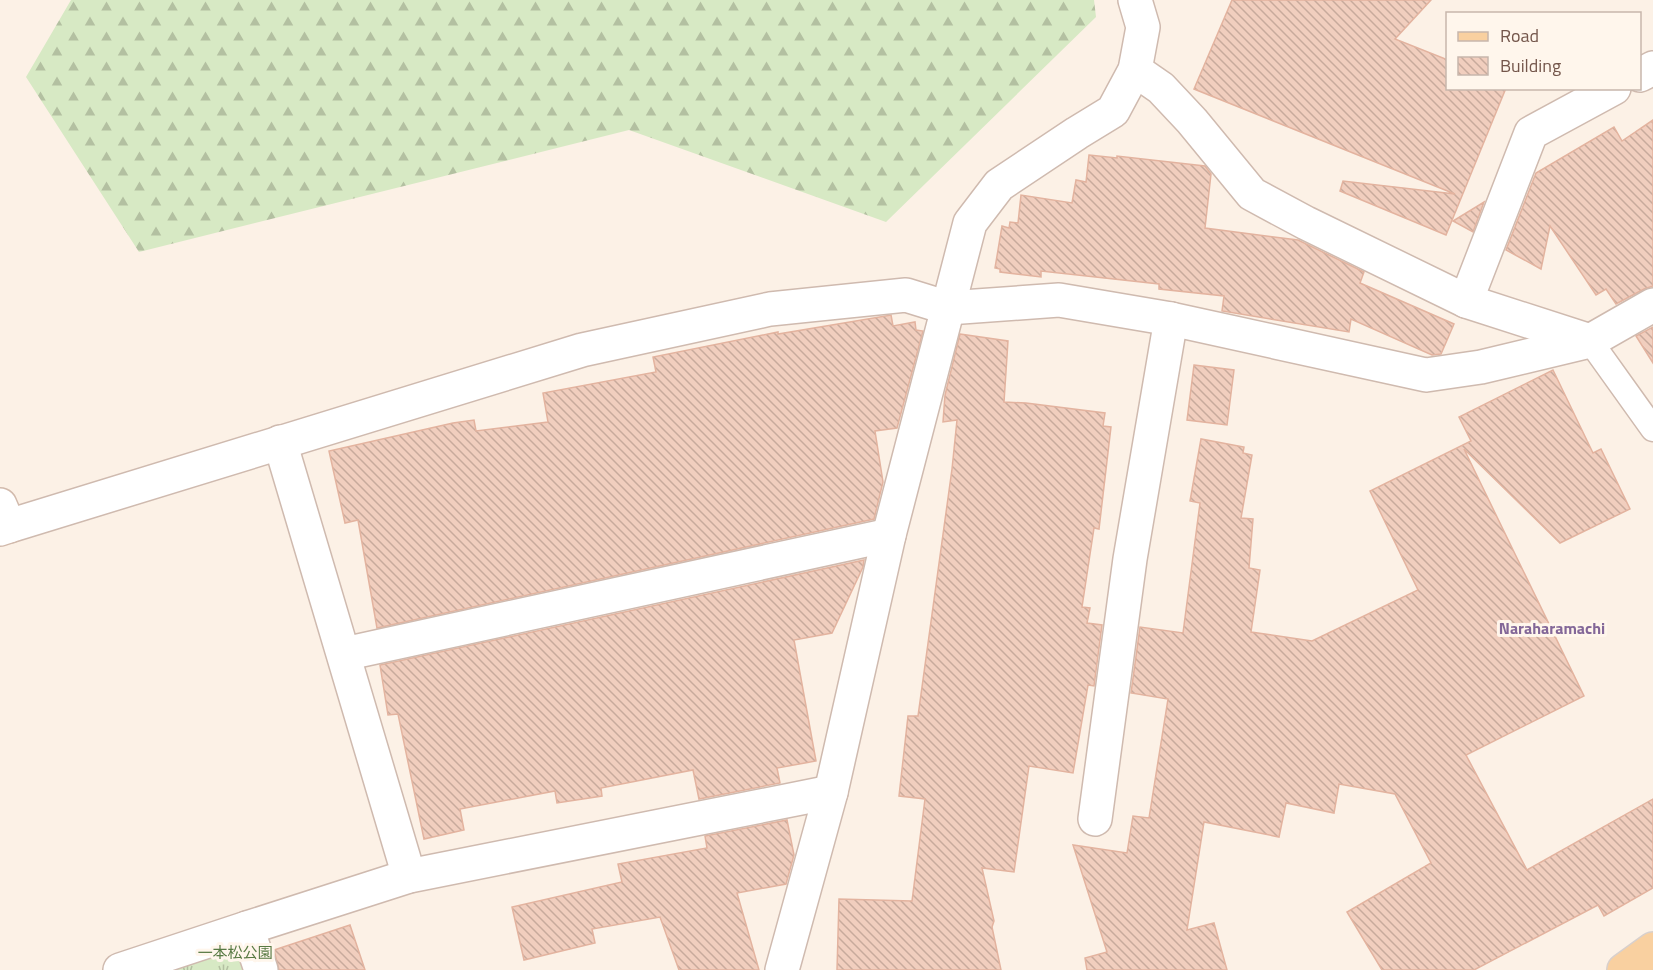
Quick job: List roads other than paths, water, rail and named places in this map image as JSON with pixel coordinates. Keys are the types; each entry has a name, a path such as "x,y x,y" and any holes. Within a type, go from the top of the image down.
{"main road":[{"path":"1624,970 1653,949"}],"street":[{"path":"782,970 831,792 889,535 970,224 999,185 1113,111 1135,70 1143,27 1135,0"},
{"path":"1135,70 1161,88 1192,121 1252,194 1466,301 1590,341"},
{"path":"1466,301 1531,134 1610,90"},
{"path":"3,520 280,442 582,350 770,309 906,295 948,308 1059,300 1171,319 1426,375 1480,367 1590,341 1653,305"},
{"path":"1095,819 1130,559 1171,319"},
{"path":"280,442 409,876"},
{"path":"344,654 889,535"},
{"path":"120,970 409,876 831,792"},
{"path":"248,928 261,970"}],"lane":[{"path":"1590,341 1653,429"}],"district":[{"name":"Naraharamachi","path":"1552,628"}],"park label":[{"name":"一本松公園","path":"235,952"}]}
